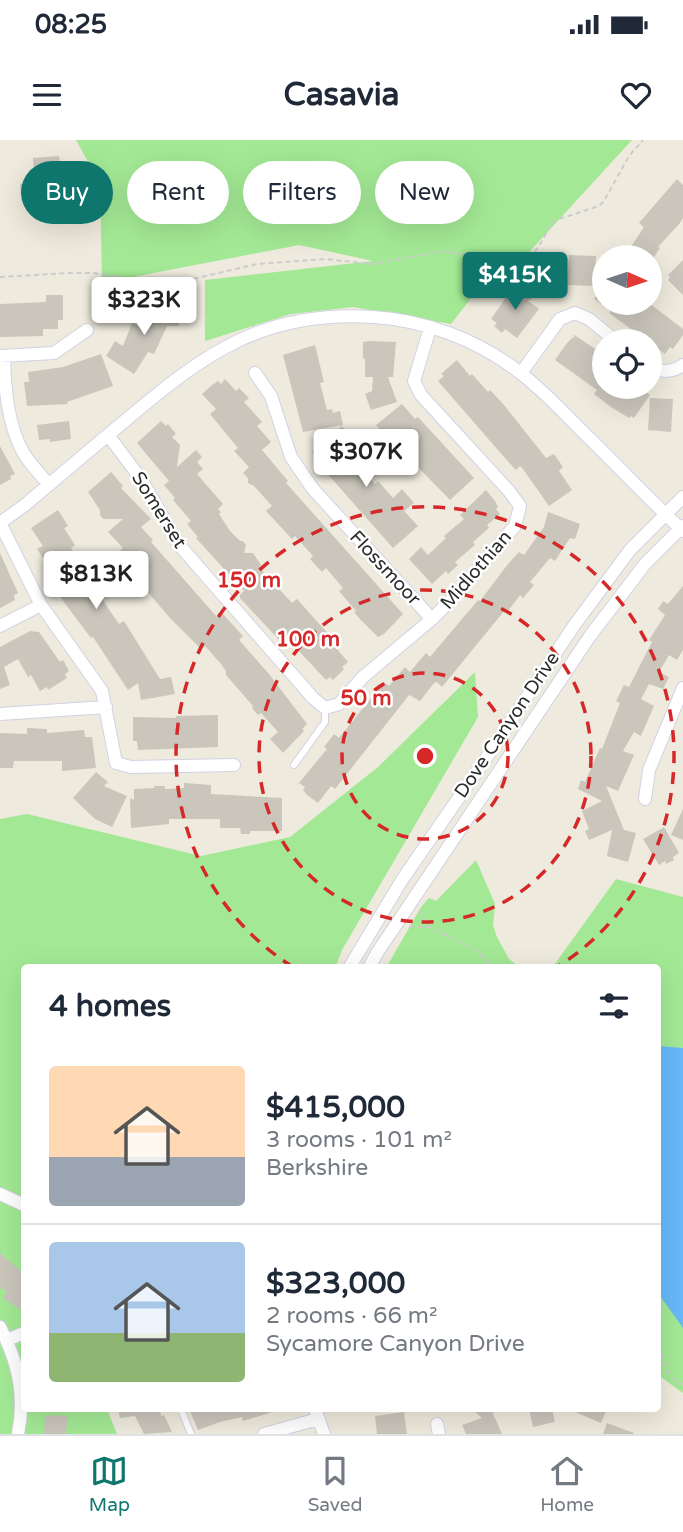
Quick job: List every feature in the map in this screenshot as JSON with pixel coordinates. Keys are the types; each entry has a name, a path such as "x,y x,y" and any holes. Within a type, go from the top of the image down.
{"street":[{"path":"521,373 560,319 575,313 601,329"},
{"path":"234,765 131,767 116,763 102,691 41,605 0,523 195,364 232,343 276,326 328,317 356,316 396,319 478,346 521,373 540,389 682,528"},
{"name":"Midlothian","path":"325,708 339,704 363,677 432,619 514,526 520,506 417,388 414,382 430,328"},
{"path":"49,485 24,454 13,428 5,393 2,356 54,353 87,330"},
{"path":"662,369 676,370 683,365"},
{"name":"Flossmoor","path":"255,373 271,396 290,457 313,489 432,619"},
{"name":"Somerset","path":"108,435 141,479 180,546 313,698 325,708"},
{"name":"Dove Canyon Drive","path":"351,964 402,880 573,626 630,550 683,497"},
{"name":"Dove Canyon Drive","path":"371,964 590,636 645,564 682,528"},
{"path":"0,626 41,605"},
{"path":"645,799 649,770 683,688"},
{"path":"0,714 63,712 106,707"},
{"path":"0,1194 21,1204"},
{"path":"0,1327 13,1353 21,1386"},
{"path":"7,1340 21,1334"},
{"path":"18,1434 22,1412"},
{"path":"264,1434 317,1414 324,1434"}],"lane":[{"path":"295,765 325,722 325,708"},
{"path":"182,1412 191,1434"}],"path":[{"path":"0,277 94,273 167,285 257,264 325,259 372,264 444,251 515,263 541,247 550,225 557,219 599,206 629,156 643,140"},
{"path":"415,896 429,926"},
{"path":"397,922 408,927 429,926 476,950 488,964"},
{"path":"661,1353 671,1377 683,1385"}],"green space":[{"path":"76,140 632,140 499,285 482,284 451,324 353,307 291,314 205,341 205,280 373,261 299,245 102,283 101,224 113,224 113,161 88,161"},
{"path":"475,672 478,717 342,950 337,964 21,964 21,1412 108,1412 117,1434 0,1434 0,819 27,814 201,856 290,837 378,767"},
{"path":"476,860 495,904 493,925 497,937 509,959 516,964 388,964 421,907 429,898 436,901"},
{"path":"616,879 683,897 683,1393 661,1377 661,964 555,964"}],"water":[{"path":"661,1046 683,1048 683,1328 661,1297"}],"building":[{"path":"59,156 60,161 33,161 33,158"},
{"path":"677,179 683,185 683,218 660,245 632,245 644,227 639,223"},
{"path":"569,255 592,256 592,286 567,285"},
{"path":"549,260 564,286 550,294 547,290 538,295 525,273"},
{"path":"683,260 683,295 668,280 668,275"},
{"path":"517,285 533,298 528,301 539,309 517,338 505,329 502,333 494,326 497,323 491,319"},
{"path":"46,295 63,295 63,320 58,320 58,329 43,329 43,336 0,337 0,304 46,302"},
{"path":"147,306 179,306 179,326 167,326 154,354 148,352 134,374 106,356 115,341 123,346 132,323 146,329"},
{"path":"662,313 683,329 683,335 673,349 670,347 665,354 662,352 662,329 631,329 612,315"},
{"path":"573,334 592,347 592,386 555,360 567,343 575,338"},
{"path":"363,342 396,342 393,377 388,377 397,402 371,410 365,394 372,391 373,377 365,377 363,358"},
{"path":"315,345 324,382 320,383 327,410 332,409 333,413 340,411 343,425 303,432 283,355"},
{"path":"101,354 113,386 67,402 68,404 27,406 24,382 29,382 28,372 63,367"},
{"path":"457,360 470,376 472,374 504,405 546,458 554,454 563,467 559,471 572,490 549,506 523,469 520,466 516,470 504,457 438,381 444,376 441,374"},
{"path":"225,379 236,391 239,388 249,398 244,402 262,422 257,426 271,442 262,450 288,481 286,483 403,614 384,634 378,637 360,619 339,591 343,588 326,568 322,572 310,559 313,556 295,536 292,539 266,511 272,506 248,483 248,478 243,473 249,467 234,451 238,448 210,414 216,409 202,394 218,381 221,384"},
{"path":"601,399 647,399 634,418 629,418"},
{"path":"650,399 673,399 671,432 648,430"},
{"path":"402,404 415,419 418,417 474,478 450,500 408,457 412,454 394,433 388,438 376,425"},
{"path":"69,421 71,439 50,442 50,439 39,440 37,425"},
{"path":"161,421 166,426 168,424 176,434 172,437 180,445 177,467 196,450 202,457 197,462 203,469 197,474 223,504 218,509 221,512 219,514 230,531 246,545 244,553 253,553 261,565 259,567 292,603 297,599 339,646 336,648 348,662 333,680 330,677 326,680 284,635 279,640 240,598 244,591 196,538 198,537 187,524 191,521 164,485 169,481 137,443"},
{"path":"342,426 353,440 347,445 360,460 359,466 375,484 378,481 393,498 402,489 414,503 404,511 418,526 393,548 325,471 312,452"},
{"path":"0,446 15,474 0,485"},
{"path":"111,472 123,486 121,488 151,519 141,527 153,540 151,542 217,617 222,613 243,636 239,640 307,724 302,729 304,731 283,753 270,739 278,732 261,713 258,715 252,708 226,675 221,664 205,646 201,649 170,618 114,556 123,548 108,532 123,519 103,519 88,492"},
{"path":"486,490 495,501 500,514 473,542 475,545 455,562 458,565 448,574 446,571 432,584 409,559 421,547 428,555 446,538 444,536 464,519 460,515"},
{"path":"58,510 68,526 64,528 75,545 71,548 106,605 119,624 124,621 160,679 171,677 175,694 141,700 138,683 128,690 93,637 91,638 66,605 37,549 43,546 31,528"},
{"path":"548,512 580,524 575,539 570,538 555,561 550,558 530,582 534,585 523,598 520,595 508,611 505,610 442,687 437,682 434,683 420,701 409,695 335,789 331,786 318,803 307,795 303,790 305,787 299,783 327,749 324,747 334,734 339,738 384,682 389,686 405,667 410,672 426,653 430,657 519,552 524,555 544,527"},
{"path":"0,553 18,593 14,595 15,600 0,608"},
{"path":"683,586 683,650 677,660 669,655 659,672 669,677 663,689 649,684 641,699 654,706 641,736 634,732 623,751 634,755 618,791 606,786 624,830 636,833 628,862 607,856 612,830 589,840 585,831 589,829 582,811 602,801 578,789 581,780 585,782 600,748 602,749 620,703 616,701 624,685 629,687 652,642 649,640 665,615 658,609 663,601 668,604"},
{"path":"30,631 39,632 60,662 63,660 69,671 65,674 67,678 48,690 47,687 40,691 18,659 4,667 10,685 0,689 0,647"},
{"path":"218,715 218,747 138,750 137,741 133,741 133,717"},
{"path":"27,728 47,729 47,733 84,730 85,737 92,737 96,768 62,771 62,761 14,761 13,768 0,768 0,733 27,734"},
{"path":"96,772 108,782 104,786 127,796 112,827 95,819 73,798"},
{"path":"184,783 211,785 211,794 282,798 282,831 250,831 250,834 241,834 240,828 220,828 220,819 169,819 169,824 131,828 130,798 134,800 134,789 154,786 165,786 165,789 184,788"},
{"path":"683,809 683,840 671,835"},
{"path":"664,827 679,853 673,857 674,860 659,865 643,839"},
{"path":"0,1253 21,1271 21,1310 3,1298 7,1292 0,1287"},
{"path":"119,1412 160,1412 172,1432 144,1434 135,1416 120,1418"},
{"path":"190,1412 273,1412 243,1421 242,1417 220,1422 198,1430"},
{"path":"404,1412 407,1434 377,1434 375,1416"},
{"path":"475,1412 492,1412 502,1434 466,1434 462,1425 482,1418"},
{"path":"530,1412 553,1412 555,1422 533,1427"},
{"path":"575,1412 606,1412 601,1423"},
{"path":"45,1415 68,1416 66,1434 44,1434"},
{"path":"607,1423 634,1433 634,1434 603,1434"}]}
